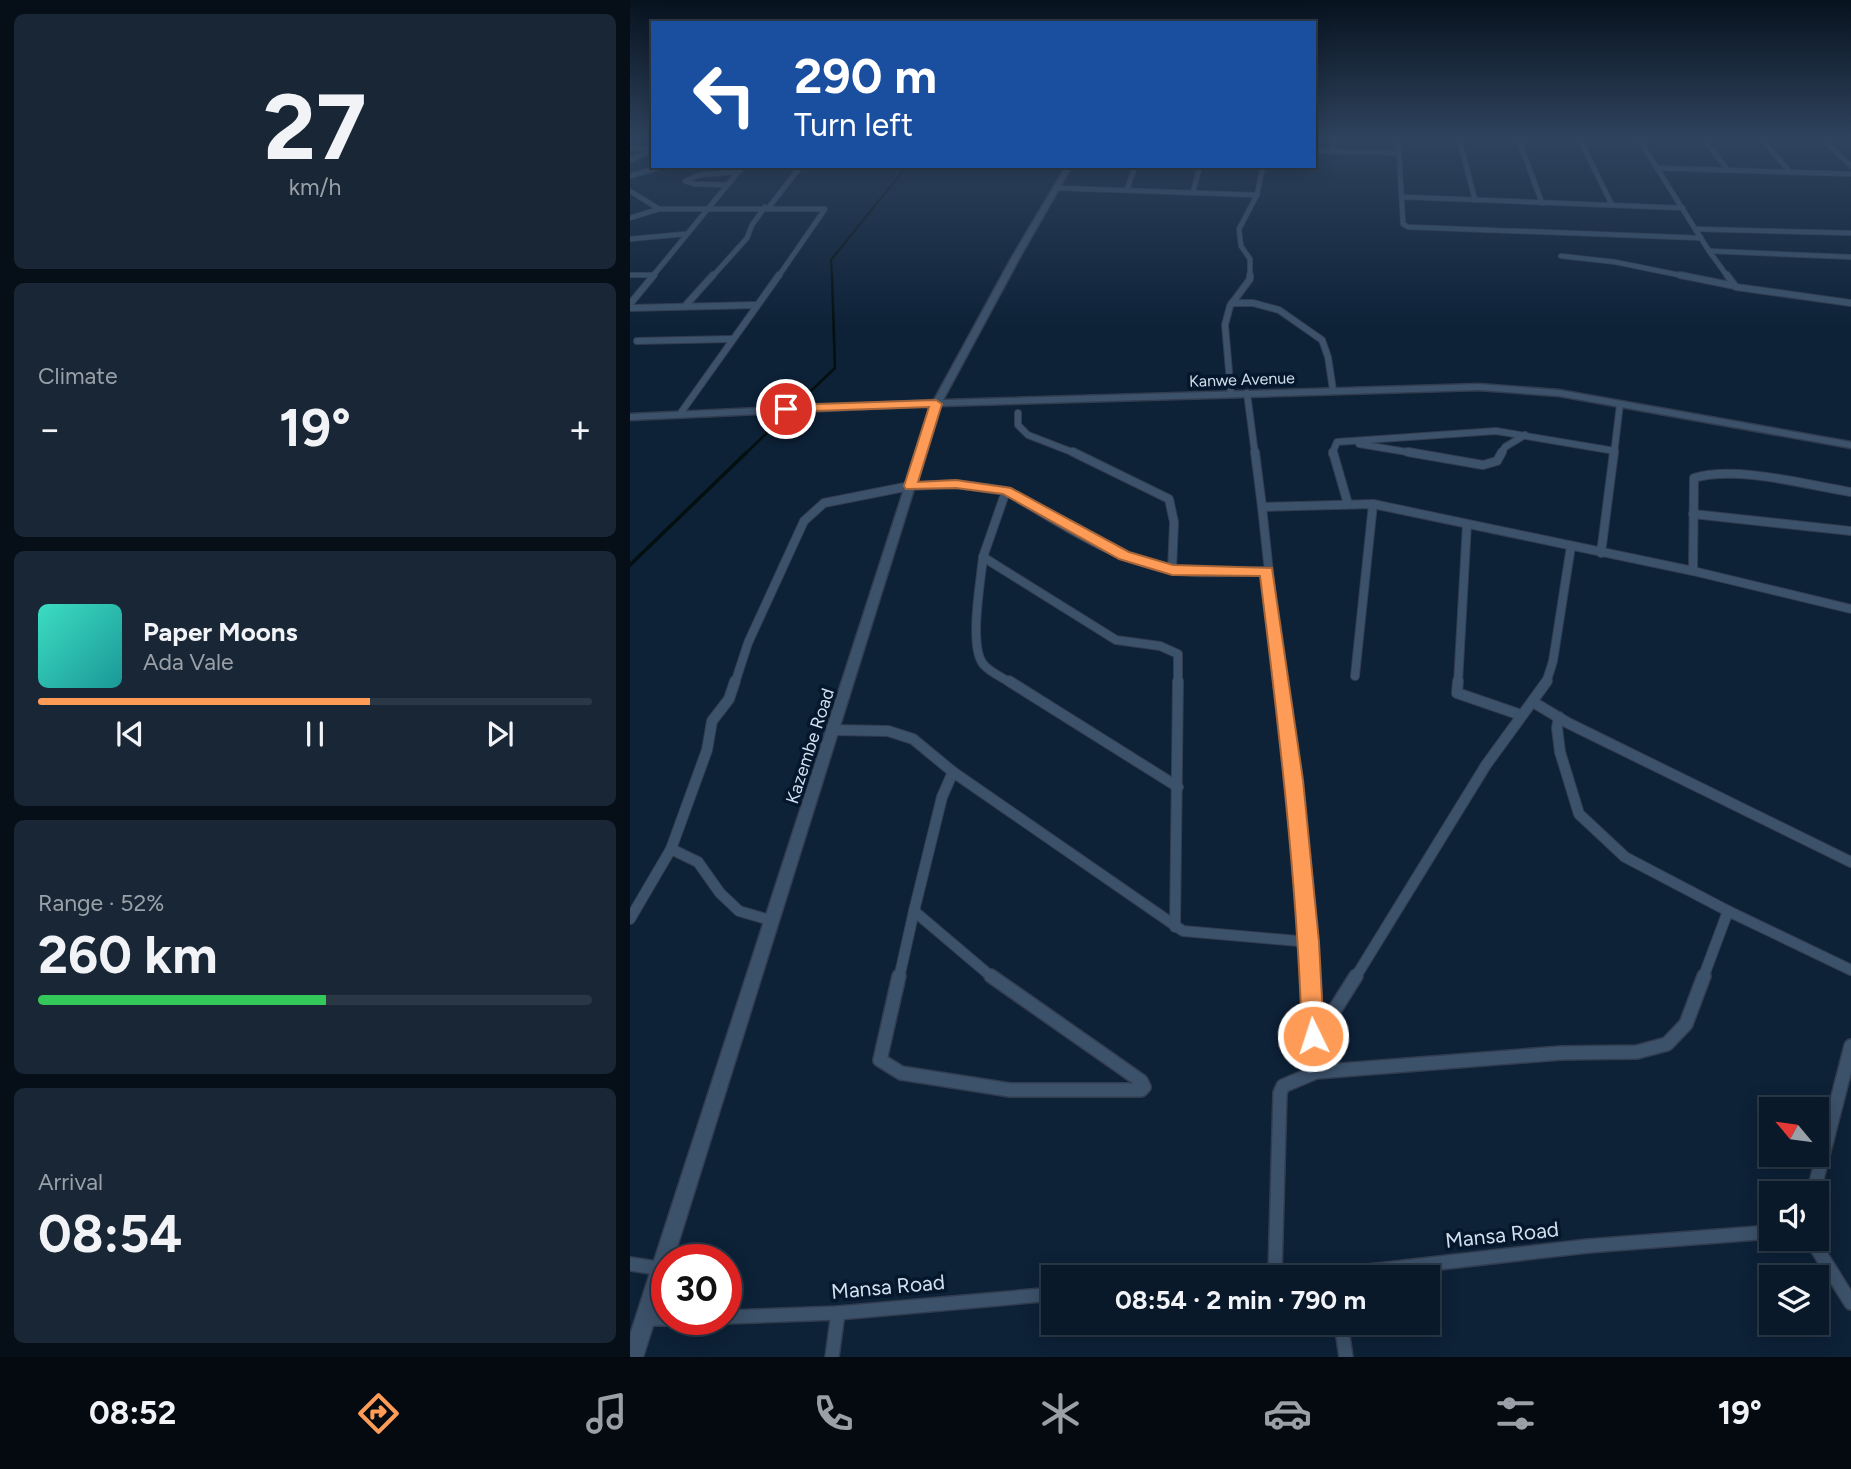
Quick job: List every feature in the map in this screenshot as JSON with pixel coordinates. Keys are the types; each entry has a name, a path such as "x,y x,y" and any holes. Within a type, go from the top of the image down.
{"main road":[{"name":"Kazembe Road","path":"671,1244 936,404 1050,201"},
{"name":"Kanwe Avenue","path":"630,418 1333,390 1507,388 1620,404 1851,445"},
{"name":"Kazembe Road","path":"633,1357 651,1304"}],"street":[{"path":"647,201 659,209"},
{"path":"630,306 714,201"},
{"path":"685,306 747,238 752,225 772,201"},
{"path":"1231,394 1224,329 1232,303 1250,279 1250,259 1241,246 1238,229 1253,201"},
{"path":"1402,201 1403,224 1413,228 1701,238"},
{"path":"1505,201 1683,208"},
{"path":"1610,201 1612,205"},
{"path":"1679,201 1709,251 1736,286"},
{"path":"630,218 659,209 807,206 825,209 680,414"},
{"path":"1695,229 1851,233"},
{"path":"630,239 685,234"},
{"path":"1709,251 1851,257"},
{"path":"1561,256 1615,262 1736,286 1851,303"},
{"path":"630,275 653,275"},
{"path":"1232,303 1253,303 1279,310 1322,340 1328,357 1333,390"},
{"path":"630,306 757,304"},
{"path":"636,341 731,340"},
{"path":"1247,393 1294,780 1309,942 1316,1072"},
{"path":"1601,554 1620,404"},
{"path":"1018,413 1018,425 1028,435 1090,459 1169,499 1174,505 1172,570"},
{"path":"1348,504 1332,454 1337,442 1488,431 1615,452"},
{"path":"1344,441 1483,465 1497,461 1505,447 1525,435"},
{"path":"1693,571 1694,478 1710,472 1754,476 1851,492"},
{"path":"630,919 671,849 707,750 712,721 729,699 748,643 804,521 824,503 910,486 956,484 1006,491 1124,555 1172,570 1267,571"},
{"path":"1006,491 983,557 978,638 979,658 983,665 1178,787"},
{"path":"1262,507 1373,504 1601,554 1693,571 1851,609"},
{"path":"1355,676 1373,504"},
{"path":"1693,514 1851,531"},
{"path":"1467,524 1457,693 1521,715"},
{"path":"1311,1014 1334,1010 1443,831 1521,715 1534,702 1546,683 1553,661 1571,546"},
{"path":"983,557 1116,640 1160,646 1178,654 1175,927"},
{"path":"1534,702 1559,717 1851,862"},
{"path":"1559,717 1557,728 1560,752 1579,814 1625,857 1728,911 1851,970"},
{"path":"834,730 888,731 906,735 953,772 1175,927 1208,935 1309,942"},
{"path":"914,911 984,971 1142,1081 1144,1087 1141,1090 1010,1090 901,1073 880,1060 914,911 942,797 953,772"},
{"path":"671,849 698,862 720,893 739,911 773,921"},
{"path":"1275,1265 1280,1093 1283,1086 1316,1072 1561,1053 1637,1052 1667,1044 1686,1024 1728,911"},
{"path":"1816,1181 1851,1046"},
{"name":"Mansa Road","path":"1427,1265 1588,1246 1759,1233"},
{"path":"1818,1251 1851,1303"},
{"path":"630,1264 651,1267"},
{"name":"Mansa Road","path":"742,1316 838,1313 1041,1295"},
{"path":"832,1357 838,1313"},
{"path":"646,1319 651,1319"},
{"path":"1343,1335 1346,1357"}],"waterway":[{"path":"832,277 831,260 878,201"},
{"path":"745,454 835,368 832,275"},
{"path":"630,565 747,452"}],"route":[{"path":"786,409 936,404 910,486 956,484 1006,491 1124,555 1172,570 1267,571 1294,780 1309,942 1313,1036"}]}
